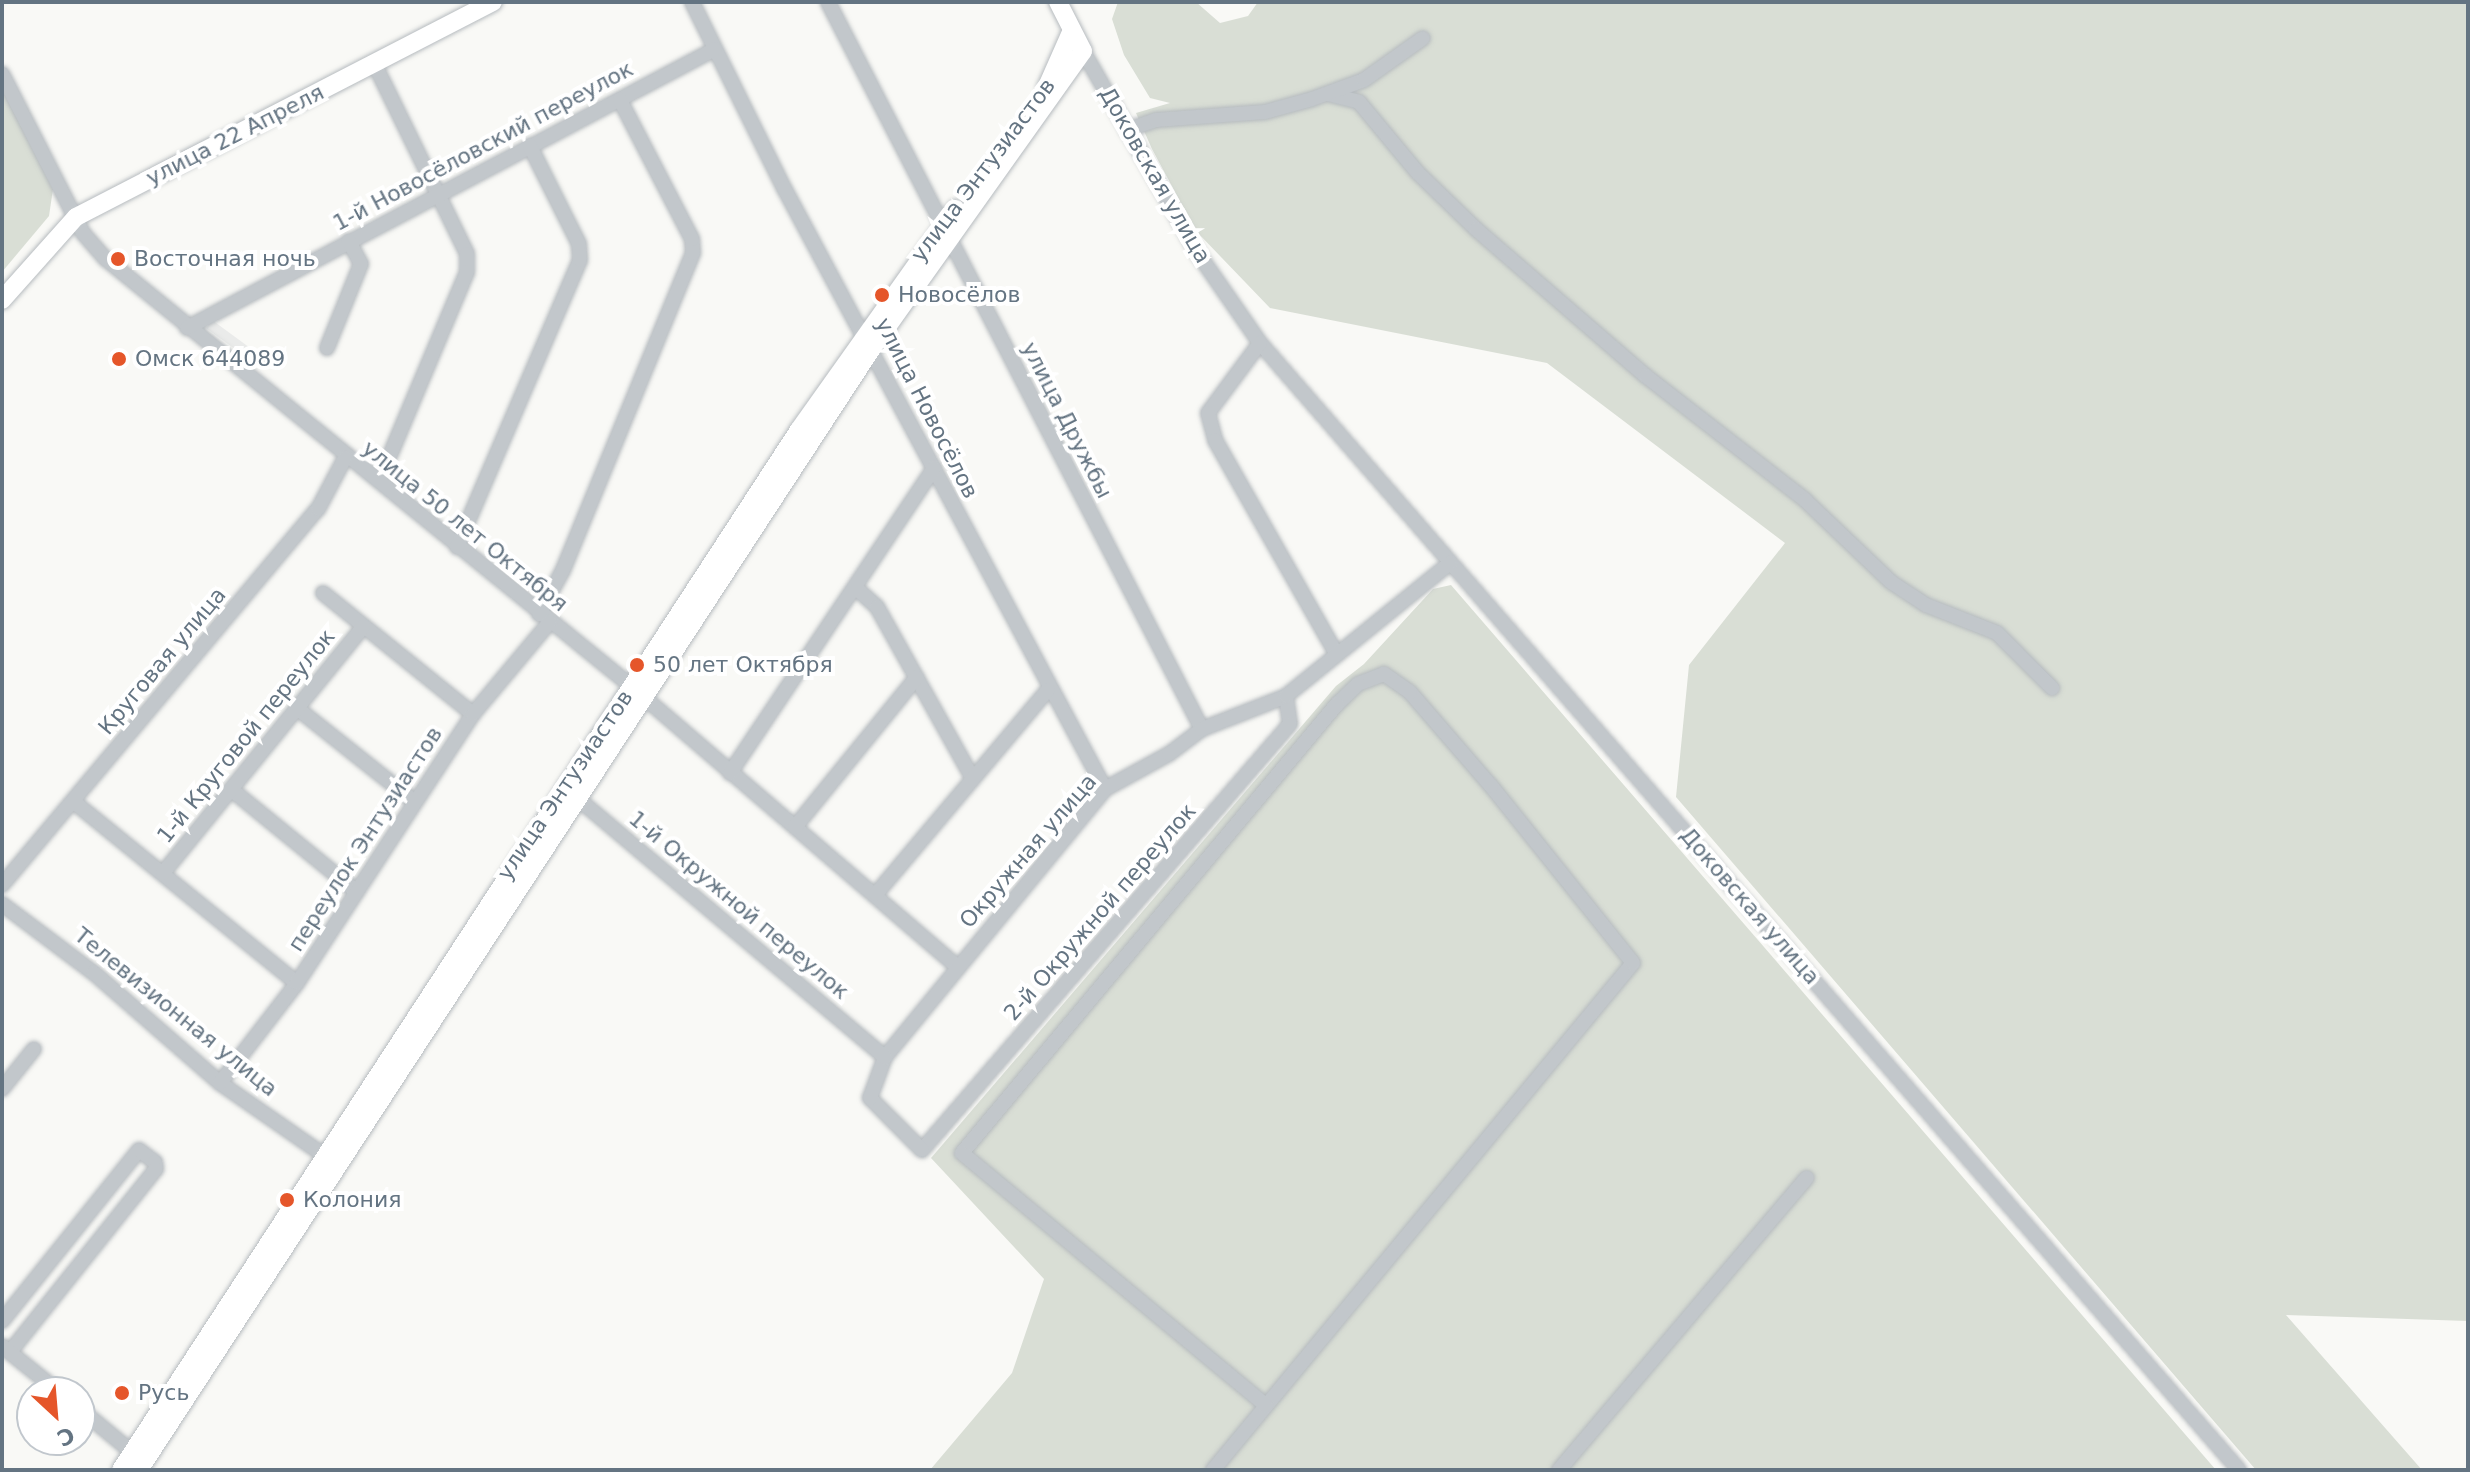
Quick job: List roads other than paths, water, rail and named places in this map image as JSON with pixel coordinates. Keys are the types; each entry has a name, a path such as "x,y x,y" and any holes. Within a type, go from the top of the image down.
{"main road":[{"name":"улица 22 Апреля","path":"2,300 76,217 493,2"},
{"name":"Доковская улица","path":"1058,2 1083,51"},
{"name":"улица Энтузиастов","path":"946,234 1053,79 1072,30"},
{"name":"улица Энтузиастов","path":"121,1470 138,1461 636,692 868,341 1083,51"},
{"name":"улица Энтузиастов","path":"138,1461 322,1154 571,792"}],"street":[{"name":"улица Новосёлов","path":"692,2 1048,690 1105,789"},
{"name":"улица Дружбы","path":"828,2 1202,729"},
{"path":"1127,130 1156,120 1265,112 1328,94 1387,67 1423,38"},
{"name":"1-й Новосёловский переулок","path":"187,328 715,49"},
{"name":"Доковская улица","path":"1083,51 1197,252 1260,343 2239,1470"},
{"path":"374,63 442,194 467,254 467,272 390,455"},
{"name":"улица 50 лет Октября","path":"2,74 76,217 106,259 345,458 636,692 958,967"},
{"path":"1328,94 1359,102 1418,173 1476,229 1646,376 1805,500 1891,582 1926,605 1997,633 2052,688"},
{"name":"переулок Энтузиастов","path":"220,1083 297,983 473,714 545,618 693,253 692,239 620,100"},
{"path":"457,547 580,260 579,244 530,146"},
{"path":"327,348 361,264 349,241"},
{"path":"1260,343 1208,413 1215,440 1337,655"},
{"name":"Круговая улица","path":"2,885 318,509 345,458"},
{"path":"730,773 934,468"},
{"name":"Окружная улица","path":"922,1150 870,1098 885,1057 1105,789 1169,754 1202,729 1286,696 1450,563"},
{"path":"856,588 877,607 972,777"},
{"path":"323,593 473,714"},
{"name":"1-й Круговой переулок","path":"163,873 363,627"},
{"path":"1213,1470 1633,963 1491,786 1410,692 1384,674 1358,684 1337,704 962,1153 1266,1405"},
{"path":"795,827 917,677"},
{"path":"876,894 1048,690"},
{"name":"2-й Окружной переулок","path":"922,1150 1290,724 1286,696"},
{"path":"298,709 415,802"},
{"path":"232,790 357,892"},
{"name":"1-й Окружной переулок","path":"571,792 885,1057"},
{"path":"74,802 297,983"},
{"name":"Телевизионная улица","path":"2,904 94,973 220,1083 322,1154"},
{"path":"2,1089 34,1049"},
{"path":"2,1321 139,1150 155,1162 156,1169 6,1349 39,1376"},
{"path":"1559,1470 1807,1178"},
{"path":"96,1423 138,1461"}],"place":[{"name":"Восточная ночь","path":"118,259"},
{"name":"Новосёлов","path":"882,295"},
{"name":"Омск 644089","path":"119,359"},
{"name":"50 лет Октября","path":"637,665"},
{"name":"Колония","path":"287,1200"},
{"name":"Русь","path":"122,1393"}]}
